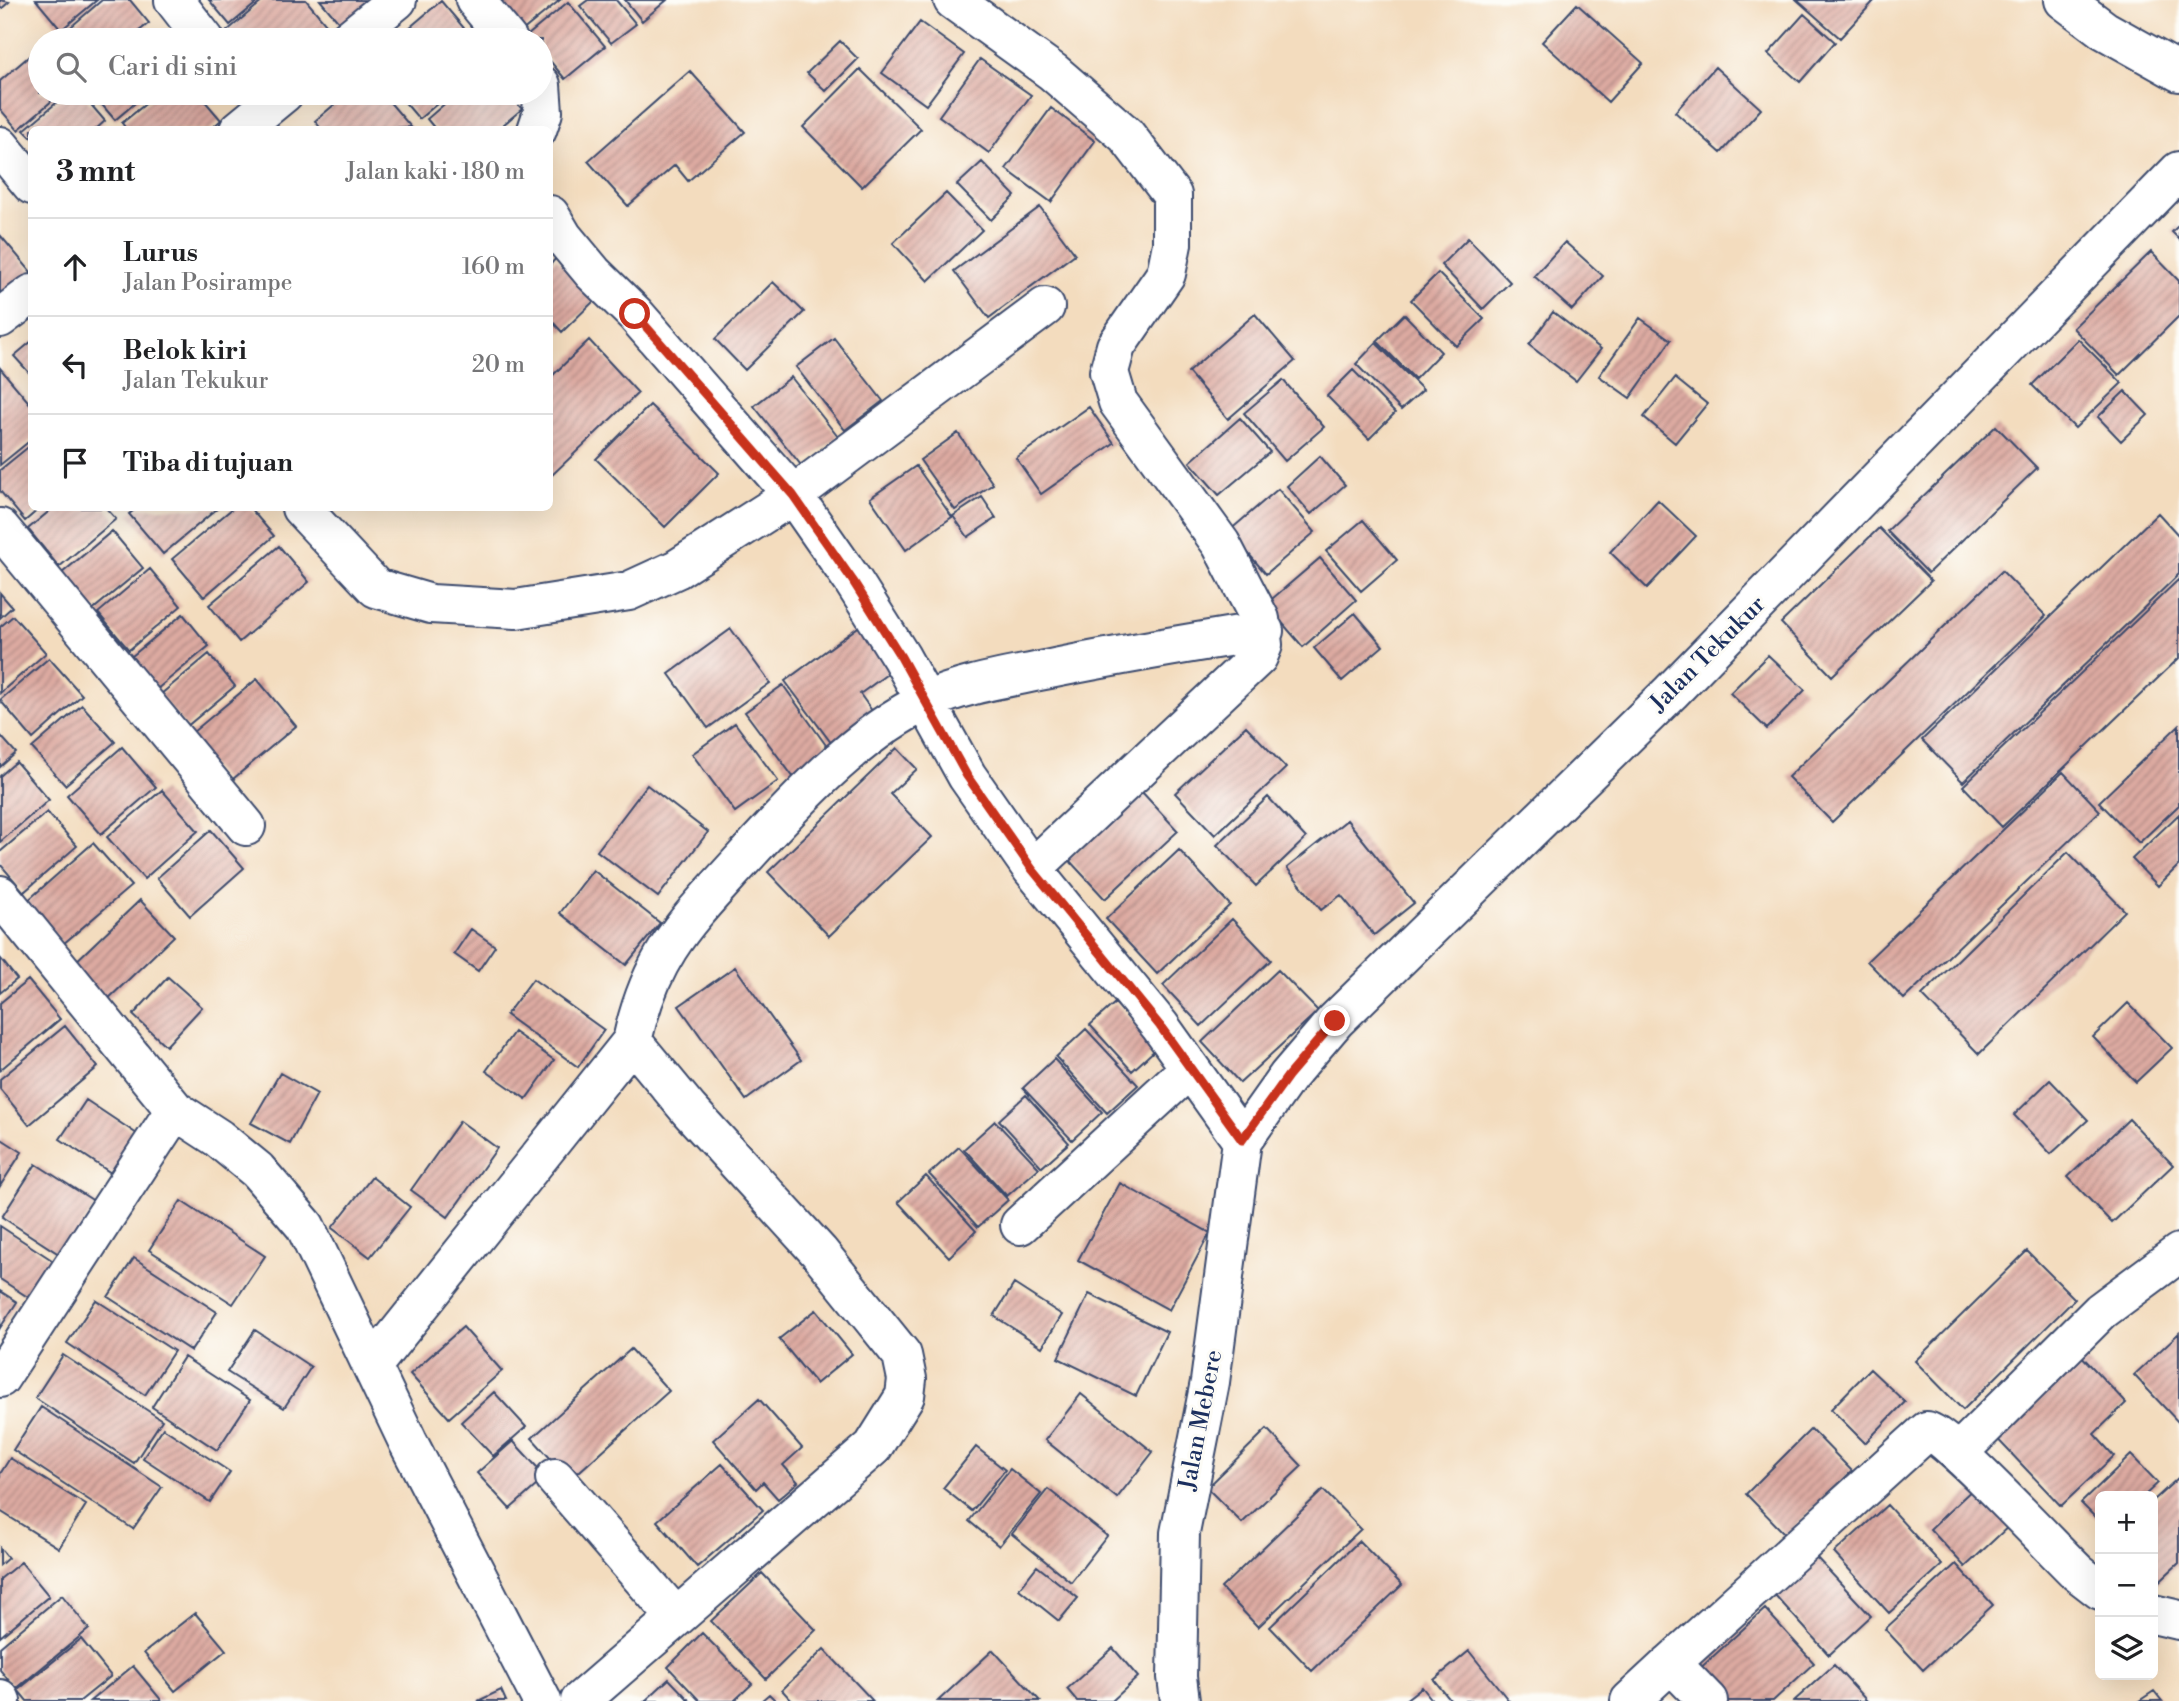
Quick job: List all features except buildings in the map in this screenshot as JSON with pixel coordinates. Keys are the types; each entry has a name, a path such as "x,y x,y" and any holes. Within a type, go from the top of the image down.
{"street":[{"path":"174,0 196,28"},
{"path":"363,28 397,0"},
{"path":"475,0 498,28"},
{"path":"953,0 1053,72 1126,135 1172,195 1172,244 1166,274 1116,346 1109,373 1118,402 1221,544 1261,618 1264,631 1258,657 1032,869"},
{"path":"2064,0 2104,30 2179,72"},
{"path":"538,126 542,105"},
{"path":"0,146 28,180"},
{"name":"Jalan Tekukur","path":"1242,1140 1288,1076 1335,1021 1671,692 2179,170"},
{"path":"553,220 563,237 593,273 635,314 793,495 853,581 927,701 967,776 1032,869 1160,1026 1242,1140"},
{"path":"0,318 28,297"},
{"path":"304,511 376,589 431,604 516,609 629,591 677,569 793,495 1045,306"},
{"path":"0,528 246,826"},
{"path":"372,1366 632,1041 646,989 676,932 809,787 887,725 927,701 993,680 1135,652 1264,631"},
{"path":"0,895 175,1110 257,1170 305,1226 372,1366 542,1701"},
{"path":"580,1701 873,1447 905,1396 907,1378 902,1355 819,1252 690,1110 632,1041"},
{"path":"1020,1224 1189,1069"},
{"path":"0,1378 175,1110"},
{"name":"Jalan Mebere","path":"1180,1701 1177,1677 1180,1533 1210,1382 1242,1140"},
{"path":"1958,1453 2101,1311 2179,1253"},
{"path":"1630,1701 1925,1432 1934,1432 1958,1453 2078,1573 2095,1586"},
{"path":"555,1478 675,1616"},
{"path":"2158,1615 2179,1620"},
{"path":"1671,1663 1708,1701"}],"route":[{"path":"635,314 793,495 853,581 901,657 967,776 1032,869 1110,969 1160,1026 1242,1140 1288,1076 1335,1021"}]}
